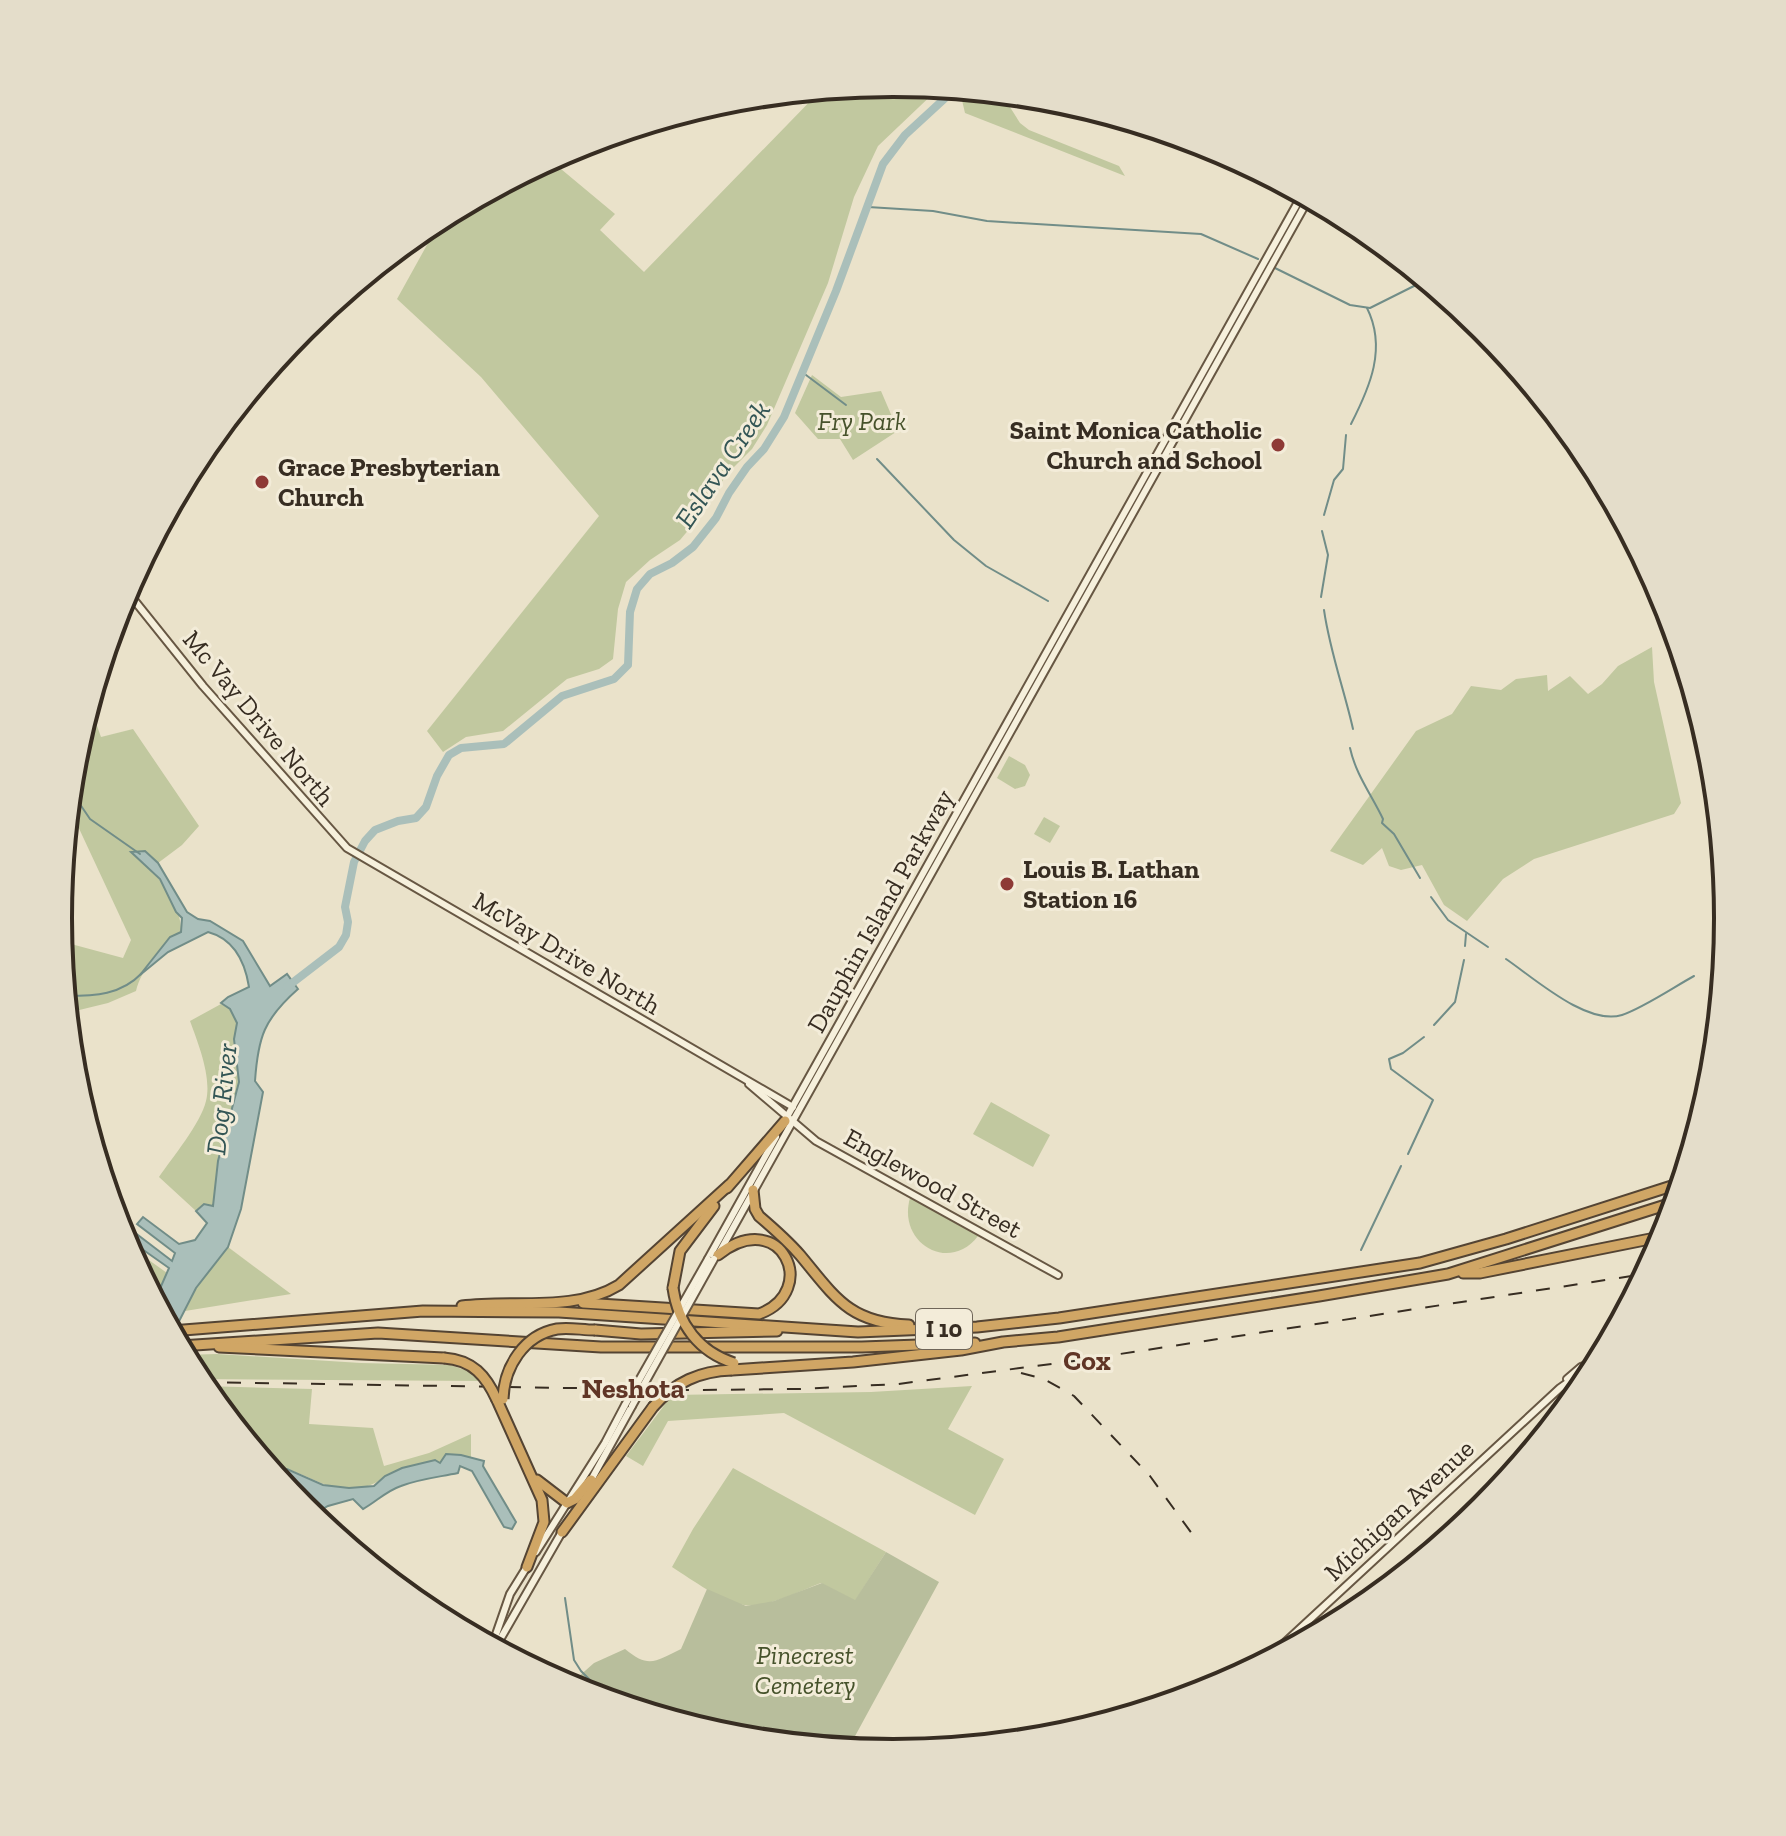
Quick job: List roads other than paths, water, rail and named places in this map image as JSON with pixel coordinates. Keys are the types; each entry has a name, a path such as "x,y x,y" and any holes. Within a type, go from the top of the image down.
{"highway":[{"path":"566,1302 597,1296 619,1285 729,1185 788,1120"},
{"path":"729,1185 680,1251 673,1288 679,1315 694,1338 710,1353 733,1366"},
{"name":"I 10","path":"183,1330 423,1311 559,1312 858,1332 931,1330 1059,1318 1420,1263 1668,1187"},
{"path":"753,1190 755,1209 786,1240 829,1292 849,1309 873,1321 916,1325 931,1330"},
{"name":"I 10","path":"192,1345 378,1333 601,1347 862,1347 1058,1337 1448,1274 1661,1206"},
{"path":"744,1207 786,1240"},
{"path":"423,1311 491,1303 566,1302 759,1314 769,1311 784,1299 789,1285 789,1266 775,1245 751,1238 738,1241 713,1258"},
{"path":"1448,1274 1480,1273 1649,1239"},
{"path":"500,1400 509,1368 520,1352 535,1338 561,1329 677,1334 812,1329"},
{"path":"562,1532 653,1407 672,1388 692,1377 733,1366 787,1367 961,1350 1003,1342"},
{"path":"196,1344 444,1358 462,1361 478,1370 500,1400 542,1500 544,1522 527,1567"},
{"path":"530,1471 542,1486 567,1503 575,1499 591,1480"}],"main road":[{"name":"Dauphin Island Parkway","path":"796,1108 1297,204"},
{"name":"Dauphin Island Parkway","path":"495,1636 510,1594 629,1405 788,1120 934,874 1304,207"},
{"name":"Mc Vay Drive North","path":"135,601 203,686 347,848 371,862"},
{"name":"McVay Drive North","path":"371,862 796,1108"},
{"name":"McVay Drive North","path":"743,1079 788,1120"},
{"name":"Dauphin Island Parkway","path":"713,1258 744,1207 788,1120"},
{"name":"Englewood Street","path":"788,1120 816,1141 1058,1275"},
{"name":"Michigan Avenue","path":"1295,1633 1579,1369"},
{"name":"Michigan Avenue","path":"1560,1388 1572,1380"},
{"name":"Dauphin Island Parkway","path":"501,1639 591,1480 629,1405"}],"water":[{"path":"145,851 158,863 187,912 198,919 210,921 243,941 270,986 287,974 298,989 277,1010 261,1040 255,1081 263,1092 241,1209 228,1247 196,1288 179,1322 160,1288 169,1268 142,1249 134,1232 172,1261 175,1253 137,1224 143,1217 179,1244 195,1240 207,1223 196,1211 204,1204 213,1206 218,1161 239,1082 234,1039 237,1023 230,1009 221,1003 249,987 237,953 225,940 208,932 168,952 140,975 170,937 181,932 182,918 160,879 131,852"},
{"path":"446,1454 484,1461 483,1466 516,1522 512,1529 504,1527 472,1471 460,1466 458,1473 396,1488 363,1509 353,1499 323,1509 285,1470 323,1485 349,1488 374,1486 385,1476 402,1468 435,1460 440,1463"}],"waterway":[{"name":"Eslava Creek","path":"287,987 339,947 346,935 348,922 345,907 354,862 365,841 375,830 416,818 426,807 437,776 449,755 461,748 504,744 562,696 614,679 628,665 630,612 637,589 650,574 693,547 716,518 747,467 764,449 784,417 836,291 883,164 905,135 944,99"},
{"path":"868,207 933,211 987,221 1201,234 1258,259"},
{"path":"1275,268 1350,305 1370,308 1415,285"},
{"path":"1351,424 1370,382 1376,353 1376,338 1367,308"},
{"path":"802,372 846,405"},
{"path":"1324,515 1334,480 1343,469 1346,435"},
{"path":"877,459 954,540 986,566 1048,601"},
{"path":"1321,597 1328,555 1322,531"},
{"path":"1324,610 1353,729"},
{"path":"1350,748 1360,776 1383,819 1382,823 1394,834 1420,878"},
{"path":"80,804 90,819 140,854"},
{"path":"1431,897 1448,920 1488,947"},
{"path":"1465,946 1466,934"},
{"path":"1506,959 1561,998 1593,1014 1608,1017 1630,1012 1694,976"},
{"path":"1434,1025 1455,1002 1464,960"},
{"path":"76,996 116,990 142,973"},
{"path":"1408,1154 1433,1100 1391,1069 1389,1059 1424,1037"},
{"path":"1361,1250 1401,1166"},
{"path":"565,1598 574,1660 592,1682"}],"railway":[{"path":"216,1382 693,1390 898,1384 1074,1361 1631,1276"},
{"path":"1021,1373 1044,1379 1074,1396 1150,1476 1198,1542"}],"place":[{"name":"Saint Monica Catholic Church and School","path":"1278,445"},
{"name":"Grace Presbyterian Church","path":"262,482"},
{"name":"Louis B. Lathan Station 16","path":"1007,884"}],"district":[{"name":"Cox","path":"1087,1360"},
{"name":"Neshota","path":"633,1388"}],"park label":[{"name":"Fry Park","path":"862,421"},
{"name":"Pinecrest Cemetery","path":"805,1670"}],"water label":[{"name":"Dog River","path":"221,1099"}]}
